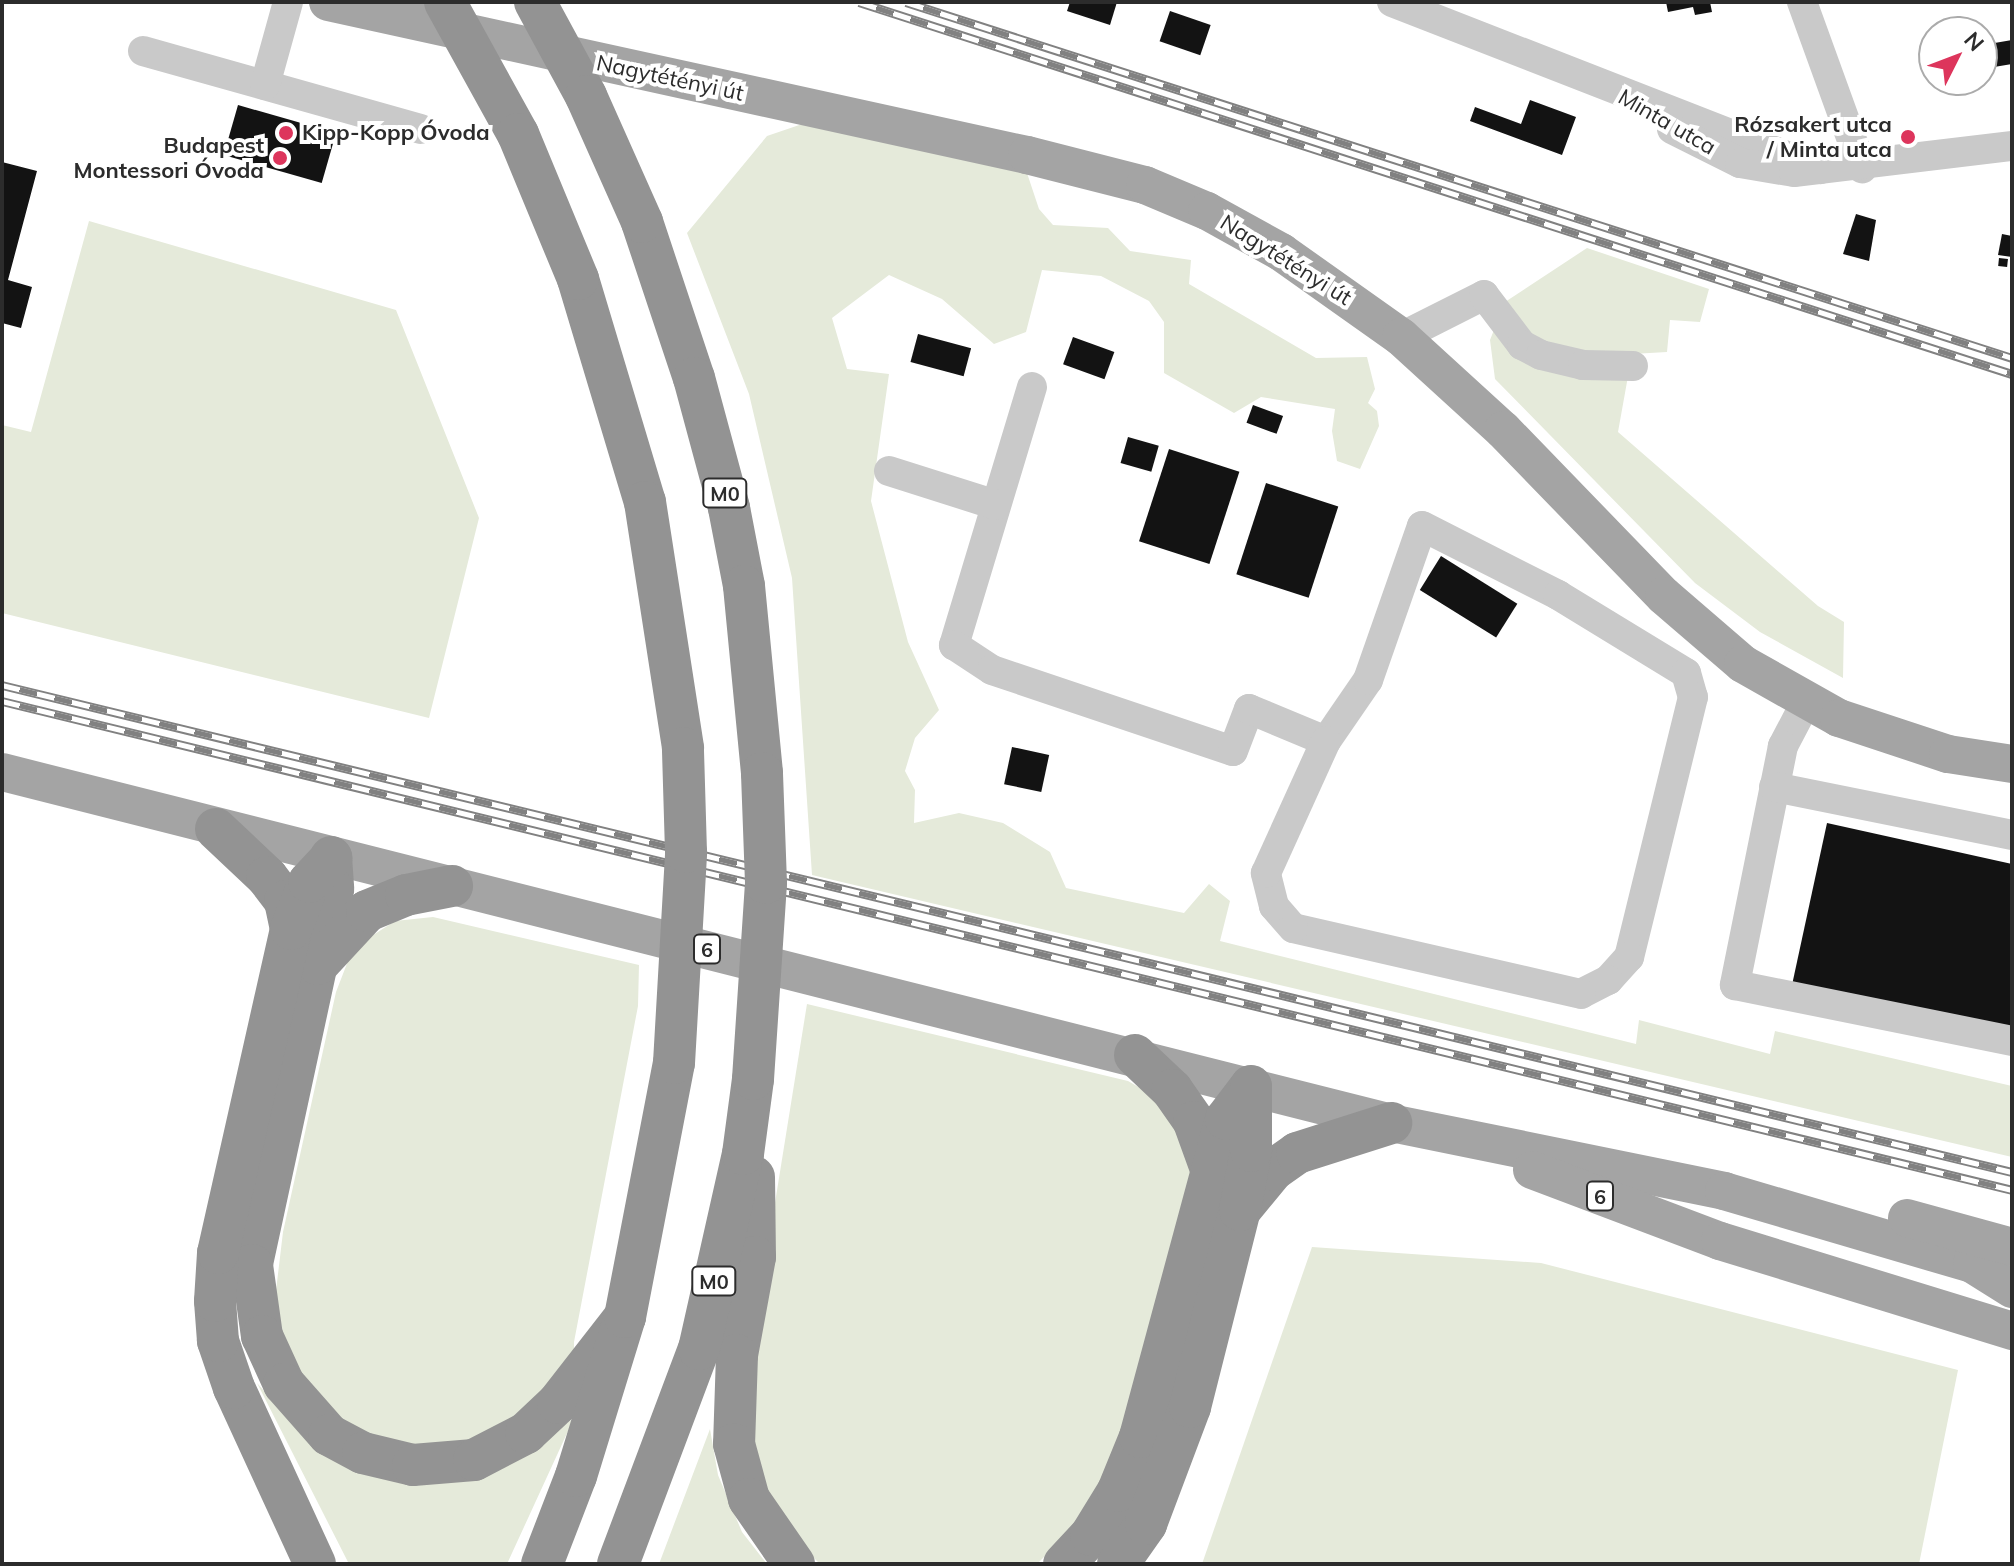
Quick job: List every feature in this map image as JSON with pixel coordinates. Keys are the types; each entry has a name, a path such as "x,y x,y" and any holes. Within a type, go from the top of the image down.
{"highway":[{"path":"445,2 518,134 578,279 645,502 683,748 686,852 674,1063 625,1317 576,1476 542,1564"},
{"name":"M0","path":"535,2 586,96 642,222 729,508 744,586 762,773 766,883 753,1079 743,1154 699,1349 618,1564"},
{"path":"216,829 267,877 285,901 291,929"},
{"path":"331,857 333,889 252,1265 262,1336 284,1384 304,1412 329,1435 389,1463 474,1460 526,1433 558,1403 625,1317"},
{"path":"315,1564 234,1388 218,1341 215,1301 218,1253 291,929 309,882 331,857"},
{"path":"315,968 367,911 406,895 452,886"},
{"path":"1135,1055 1172,1090 1194,1122 1211,1169"},
{"path":"753,1079 755,1257 737,1355 734,1444 749,1499 794,1564"},
{"path":"1064,1564 1091,1535 1118,1491 1140,1437 1226,1119 1251,1086"},
{"path":"1118,1564 1146,1524 1167,1477 1240,1210 1251,1151 1251,1086"},
{"path":"1240,1210 1273,1170 1297,1153 1406,1126"}],"main road":[{"name":"Nagytétényi út","path":"328,2 1145,185 1257,237 1401,337 1503,430 1664,596 1735,656 1806,702 1890,737 1948,754 2012,764"},
{"name":"6","path":"2,772 216,829 1135,1055 1406,1126 1724,1191 1972,1264 2012,1289"},
{"name":"6","path":"1406,1126 1720,1241 2012,1331"},
{"path":"1724,1191 1831,1197 2012,1247"}],"street":[{"path":"265,85 288,2"},
{"name":"Minta utca","path":"1392,2 1606,87 1674,130 1740,163 1763,170 1862,168"},
{"path":"1802,2 1862,168 2012,146"},
{"path":"143,51 420,129"},
{"path":"1401,337 1484,295 1522,345 1541,355 1583,365 1633,366"},
{"path":"1032,387 954,645 992,670 1233,751 1249,709 1326,741"},
{"path":"889,471 996,505"},
{"path":"1422,526 1558,595 1686,673 1693,697 1629,957 1608,980 1581,994 1293,928 1274,906 1266,873 1326,741 1368,680 1422,526"},
{"path":"1686,673 1735,656"},
{"path":"1806,702 1783,746 1735,985 2012,1041"},
{"path":"1774,787 2012,835"}],"green space":[{"path":"814,120 1025,167 1039,209 1053,225 1108,228 1130,251 1191,260 1189,284 1316,358 1367,357 1375,389 1368,403 1377,411 1379,426 1360,469 1337,461 1332,431 1335,409 1261,397 1234,413 1164,373 1164,322 1149,301 1101,276 1042,270 1026,332 994,344 942,299 889,275 832,318 847,369 889,374 871,501 908,642 939,710 915,738 905,771 915,790 914,823 959,813 1003,823 1050,852 1066,888 1184,913 1209,884 1230,901 1220,941 1636,1044 1639,1020 1770,1054 1775,1031 2012,1086 2012,1157 812,875 792,578 749,394 687,233 767,136"},
{"path":"89,221 396,310 479,518 429,718 2,613 2,425 31,432"},
{"path":"1587,248 1709,289 1700,322 1670,320 1667,352 1632,354 1618,432 1818,606 1844,622 1843,678 1760,632 1695,583 1495,379 1490,340 1505,302"},
{"path":"433,917 639,965 638,1006 574,1342 574,1368 491,1434 438,1449 389,1443 345,1425 311,1395 283,1345 275,1299 283,1232 336,992 353,948 395,921"},
{"path":"807,1004 1128,1081 1168,1104 1193,1177 1113,1460 1086,1515 1037,1564 820,1564 772,1517 744,1433 747,1377"},
{"path":"1312,1247 1541,1263 1958,1370 1919,1564 1202,1564"},
{"path":"257,1383 299,1430 489,1475 574,1418 507,1564 349,1564"},
{"path":"710,1429 718,1475 742,1532 767,1564 659,1564"}],"building":[{"path":"1070,2 1117,2 1110,25 1067,11"},
{"path":"1666,2 1710,2 1712,12 1695,15 1693,7 1668,12"},
{"path":"1170,11 1211,25 1200,55 1160,41"},
{"path":"2012,40 2012,64 1998,66 1998,42"},
{"path":"1530,100 1576,117 1562,155 1470,121 1475,107 1521,124"},
{"path":"238,105 336,133 322,183 224,155"},
{"path":"2,162 37,171 8,280 32,287 21,328 2,323"},
{"path":"1856,214 1876,220 1869,261 1843,254"},
{"path":"2002,234 2012,236 2012,257 1998,255"},
{"path":"1999,258 2008,259 2007,267 1998,266"},
{"path":"918,334 971,348 964,376 910,362"},
{"path":"1073,337 1114,352 1104,379 1063,364"},
{"path":"1253,405 1283,416 1277,434 1247,423"},
{"path":"1128,437 1159,446 1151,472 1121,463"},
{"path":"1169,449 1239,472 1209,564 1139,541"},
{"path":"1266,483 1338,506 1309,598 1236,574"},
{"path":"1441,556 1517,604 1496,638 1420,590"},
{"path":"1012,747 1049,755 1041,792 1004,784"},
{"path":"1827,823 2012,864 2012,1033 1792,985"}],"railway":[{"path":"859,2 2012,374"},
{"path":"906,2 2012,358"},
{"path":"2,685 2012,1172"},
{"path":"2,701 2012,1190"}],"place":[{"name":"Kipp-Kopp Óvoda","path":"286,133"},
{"name":"Rózsakert utca / Minta utca","path":"1908,137"},
{"name":"Budapest Montessori Óvoda","path":"280,158"}]}
